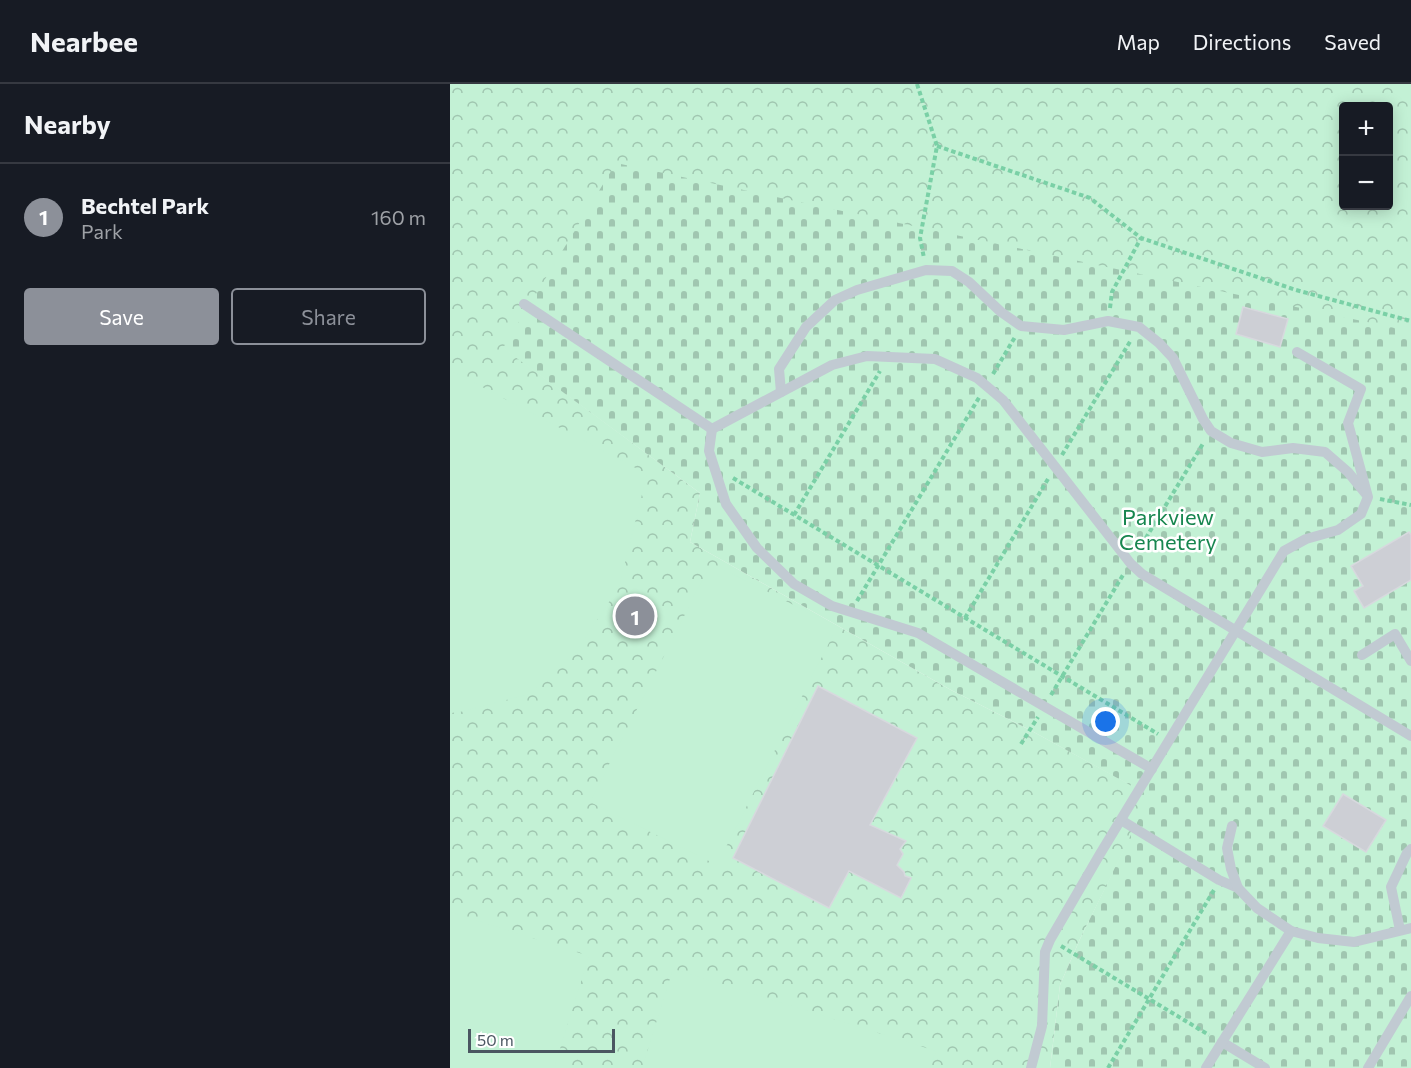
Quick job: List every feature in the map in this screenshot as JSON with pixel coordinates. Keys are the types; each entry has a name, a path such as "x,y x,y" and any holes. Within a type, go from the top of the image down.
{"lane":[{"path":"781,392 779,369 806,327 835,300 857,290 926,270 952,272 969,282 1001,312 1021,326 1064,330 1108,321 1139,327 1160,343 1173,358 1211,431 1231,444 1262,452 1293,448 1325,452 1348,472 1368,496"},
{"path":"524,304 712,429"},
{"path":"1031,1068 1042,1026 1045,952 1121,820 1284,551 1306,539 1338,530 1362,514 1368,496 1348,423 1361,389 1297,352"},
{"path":"712,429 832,364 867,356 934,359 977,378 1003,400 1131,564 1142,574 1235,632 1410,731"},
{"path":"712,429 709,451 726,504 757,548 794,584 832,606 918,633 1152,769"},
{"path":"1362,655 1395,634 1411,661"},
{"path":"1121,820 1219,880 1238,888 1257,908 1291,931 1318,938 1354,942 1405,929 1391,887 1411,849"},
{"path":"1232,826 1227,848 1238,888"},
{"path":"1206,1068 1291,931"},
{"path":"1368,1068 1411,996"},
{"path":"1222,1042 1265,1068"}],"path":[{"path":"917,84 937,146 920,238 926,270"},
{"path":"937,146 1090,198 1141,238 1296,290 1411,321"},
{"path":"1108,321 1112,292 1141,238"},
{"path":"851,612 1021,326"},
{"path":"794,515 888,357"},
{"path":"1022,744 1211,431"},
{"path":"714,467 1169,741"},
{"path":"1368,496 1411,505"},
{"path":"1108,1068 1219,880"},
{"path":"1050,940 1222,1042"}],"green space":[{"path":"450,84 1411,84 1411,361 540,290 504,348 700,493 690,542 951,690 1151,796 1080,939 1060,985 1050,1068 450,1068"},
{"name":"Parkview Cemetery","path":"616,163 1411,333 1411,1068 1050,1068 1060,985 1150,796 1030,730 951,690 690,542 700,493 503,348"},
{"path":"450,370 647,474 619,587 575,653 529,694 450,713"},
{"path":"711,563 837,627 717,865 590,802"},
{"path":"450,912 589,956 554,1068 450,1068"},
{"path":"673,969 936,1051 930,1068 642,1068"}],"building":[{"path":"1243,307 1288,319 1280,347 1236,334"},
{"path":"1409,532 1411,535 1411,580 1364,608 1354,591 1363,586 1351,566"},
{"path":"818,686 917,738 870,825 906,841 900,849 903,854 897,865 905,876 911,878 901,898 849,871 829,908 733,858"},
{"path":"1343,794 1386,820 1366,852 1323,826"}],"place":[{"name":"Bechtel Park","path":"635,616"}]}
